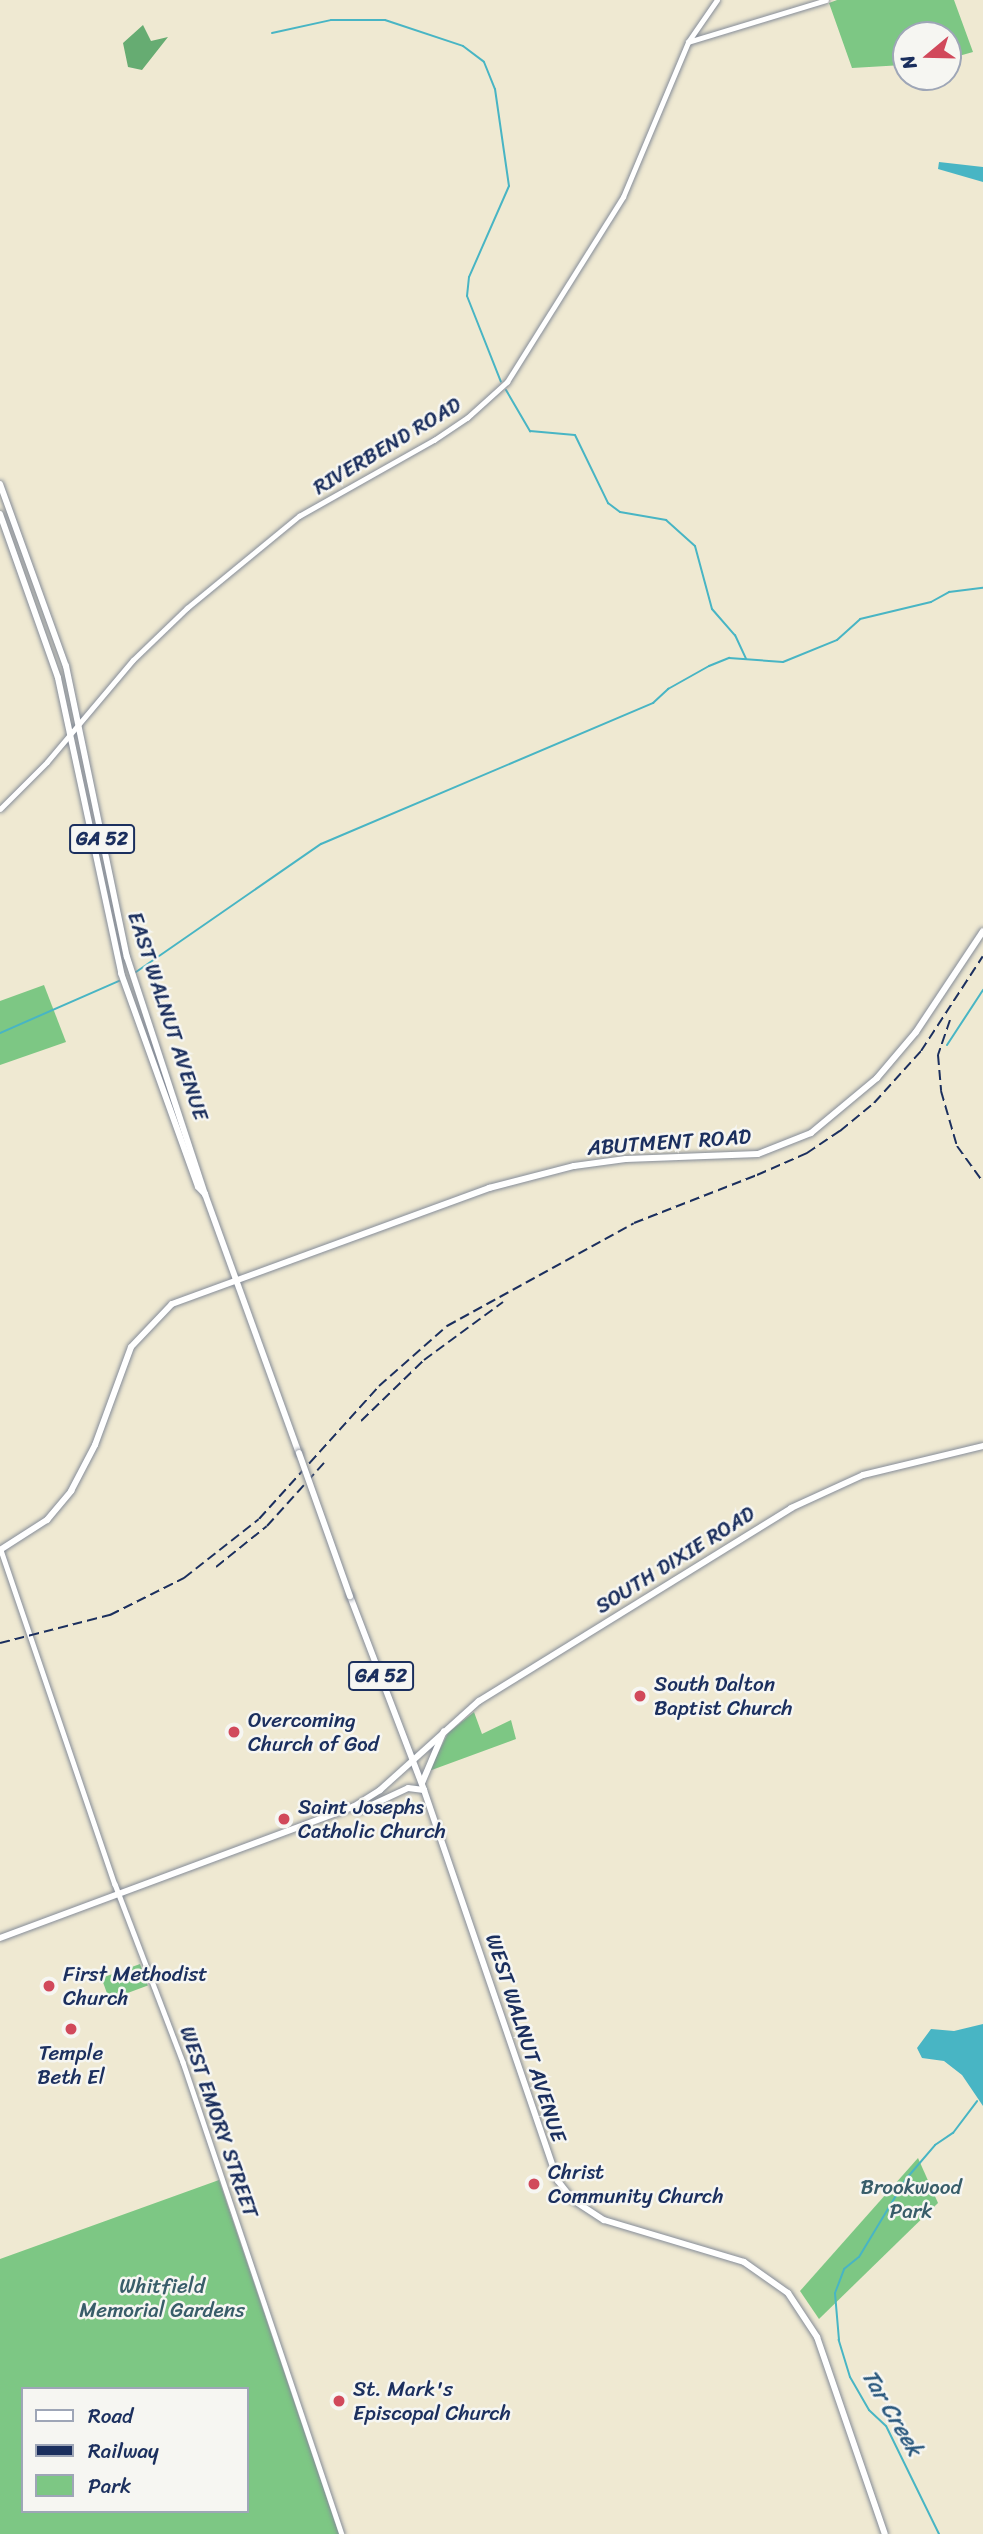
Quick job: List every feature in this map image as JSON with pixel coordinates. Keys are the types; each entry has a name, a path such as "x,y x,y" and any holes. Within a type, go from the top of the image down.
{"main road":[{"name":"EAST WALNUT AVENUE","path":"0,484 66,666 80,723 118,923 205,1194 299,1453"},
{"name":"EAST WALNUT AVENUE","path":"0,514 49,647 72,733 118,963 198,1187 205,1194"},
{"name":"ABUTMENT ROAD","path":"0,1550 47,1520 71,1490 95,1445 128,1354 144,1329 179,1301 501,1185 574,1166 626,1159 758,1154 811,1133 877,1078 916,1031 983,931"},
{"name":"SOUTH DIXIE ROAD","path":"353,1807 380,1790 411,1757 479,1701 827,1489 863,1475 983,1446"},
{"name":"WEST WALNUT AVENUE","path":"299,1453 423,1787 558,2181 573,2200 604,2220 744,2262 788,2293 817,2337 885,2534"},
{"path":"0,1938 353,1807 359,1811 408,1788 423,1787 447,1725"}],"street":[{"name":"RIVERBEND ROAD","path":"0,810 72,733 151,641 289,524 445,433 507,382 623,197 688,42 717,0"},
{"path":"688,42 826,0"},
{"name":"WEST EMORY STREET","path":"0,1550 45,1683 183,2062 342,2534"}],"green space":[{"path":"837,0 954,0 962,21 892,21 892,66 852,68 829,3"},
{"path":"962,22 973,52 962,55"},
{"path":"143,25 151,41 168,37 142,70 128,67 123,43"},
{"path":"44,985 66,1042 0,1065 0,1001"},
{"path":"474,1712 482,1734 511,1720 516,1739 429,1771 448,1733"},
{"path":"140,1964 148,1986 109,2000 101,1978"},
{"name":"Brookwood Park","path":"918,2158 938,2203 819,2319 800,2291"},
{"name":"Whitfield Memorial Gardens","path":"219,2180 339,2534 0,2534 0,2259"}],"water":[{"path":"939,162 983,167 983,182 938,169"},
{"path":"983,2024 983,2106 962,2075 944,2061 922,2058 917,2048 931,2029 954,2031"}],"waterway":[{"path":"272,33 331,20 385,20 463,46 484,62 495,89 509,186 469,277 467,296 501,382"},
{"path":"506,390 530,431 575,435 608,503 620,512 666,520 695,546 712,609 735,635 746,659"},
{"path":"136,972 321,844 653,703 668,689 709,666 729,658 783,662 837,640 860,619 931,602 949,592 983,588"},
{"path":"0,1033 119,981"},
{"name":"Tar Creek","path":"947,1045 983,990"},
{"name":"Tar Creek","path":"939,2534 886,2426 869,2410 850,2377 839,2340 835,2293 844,2269 859,2257 906,2179 935,2145 953,2133 977,2101"}],"railway":[{"path":"0,1643 110,1615 184,1578 259,1519 379,1386 447,1326 634,1223 807,1153 840,1131 874,1103 921,1051 983,956"},
{"path":"950,1020 938,1055 941,1091 957,1146 983,1182"},
{"path":"361,1421 424,1360 503,1302"},
{"path":"216,1567 267,1526 324,1463"}],"place":[{"name":"South Dalton Baptist Church","path":"640,1696"},
{"name":"Overcoming Church of God","path":"234,1732"},
{"name":"Saint Josephs Catholic Church","path":"284,1819"},
{"name":"First Methodist Church","path":"49,1986"},
{"name":"Temple Beth El","path":"71,2029"},
{"name":"Christ Community Church","path":"534,2184"},
{"name":"St. Mark's Episcopal Church","path":"339,2401"}]}
